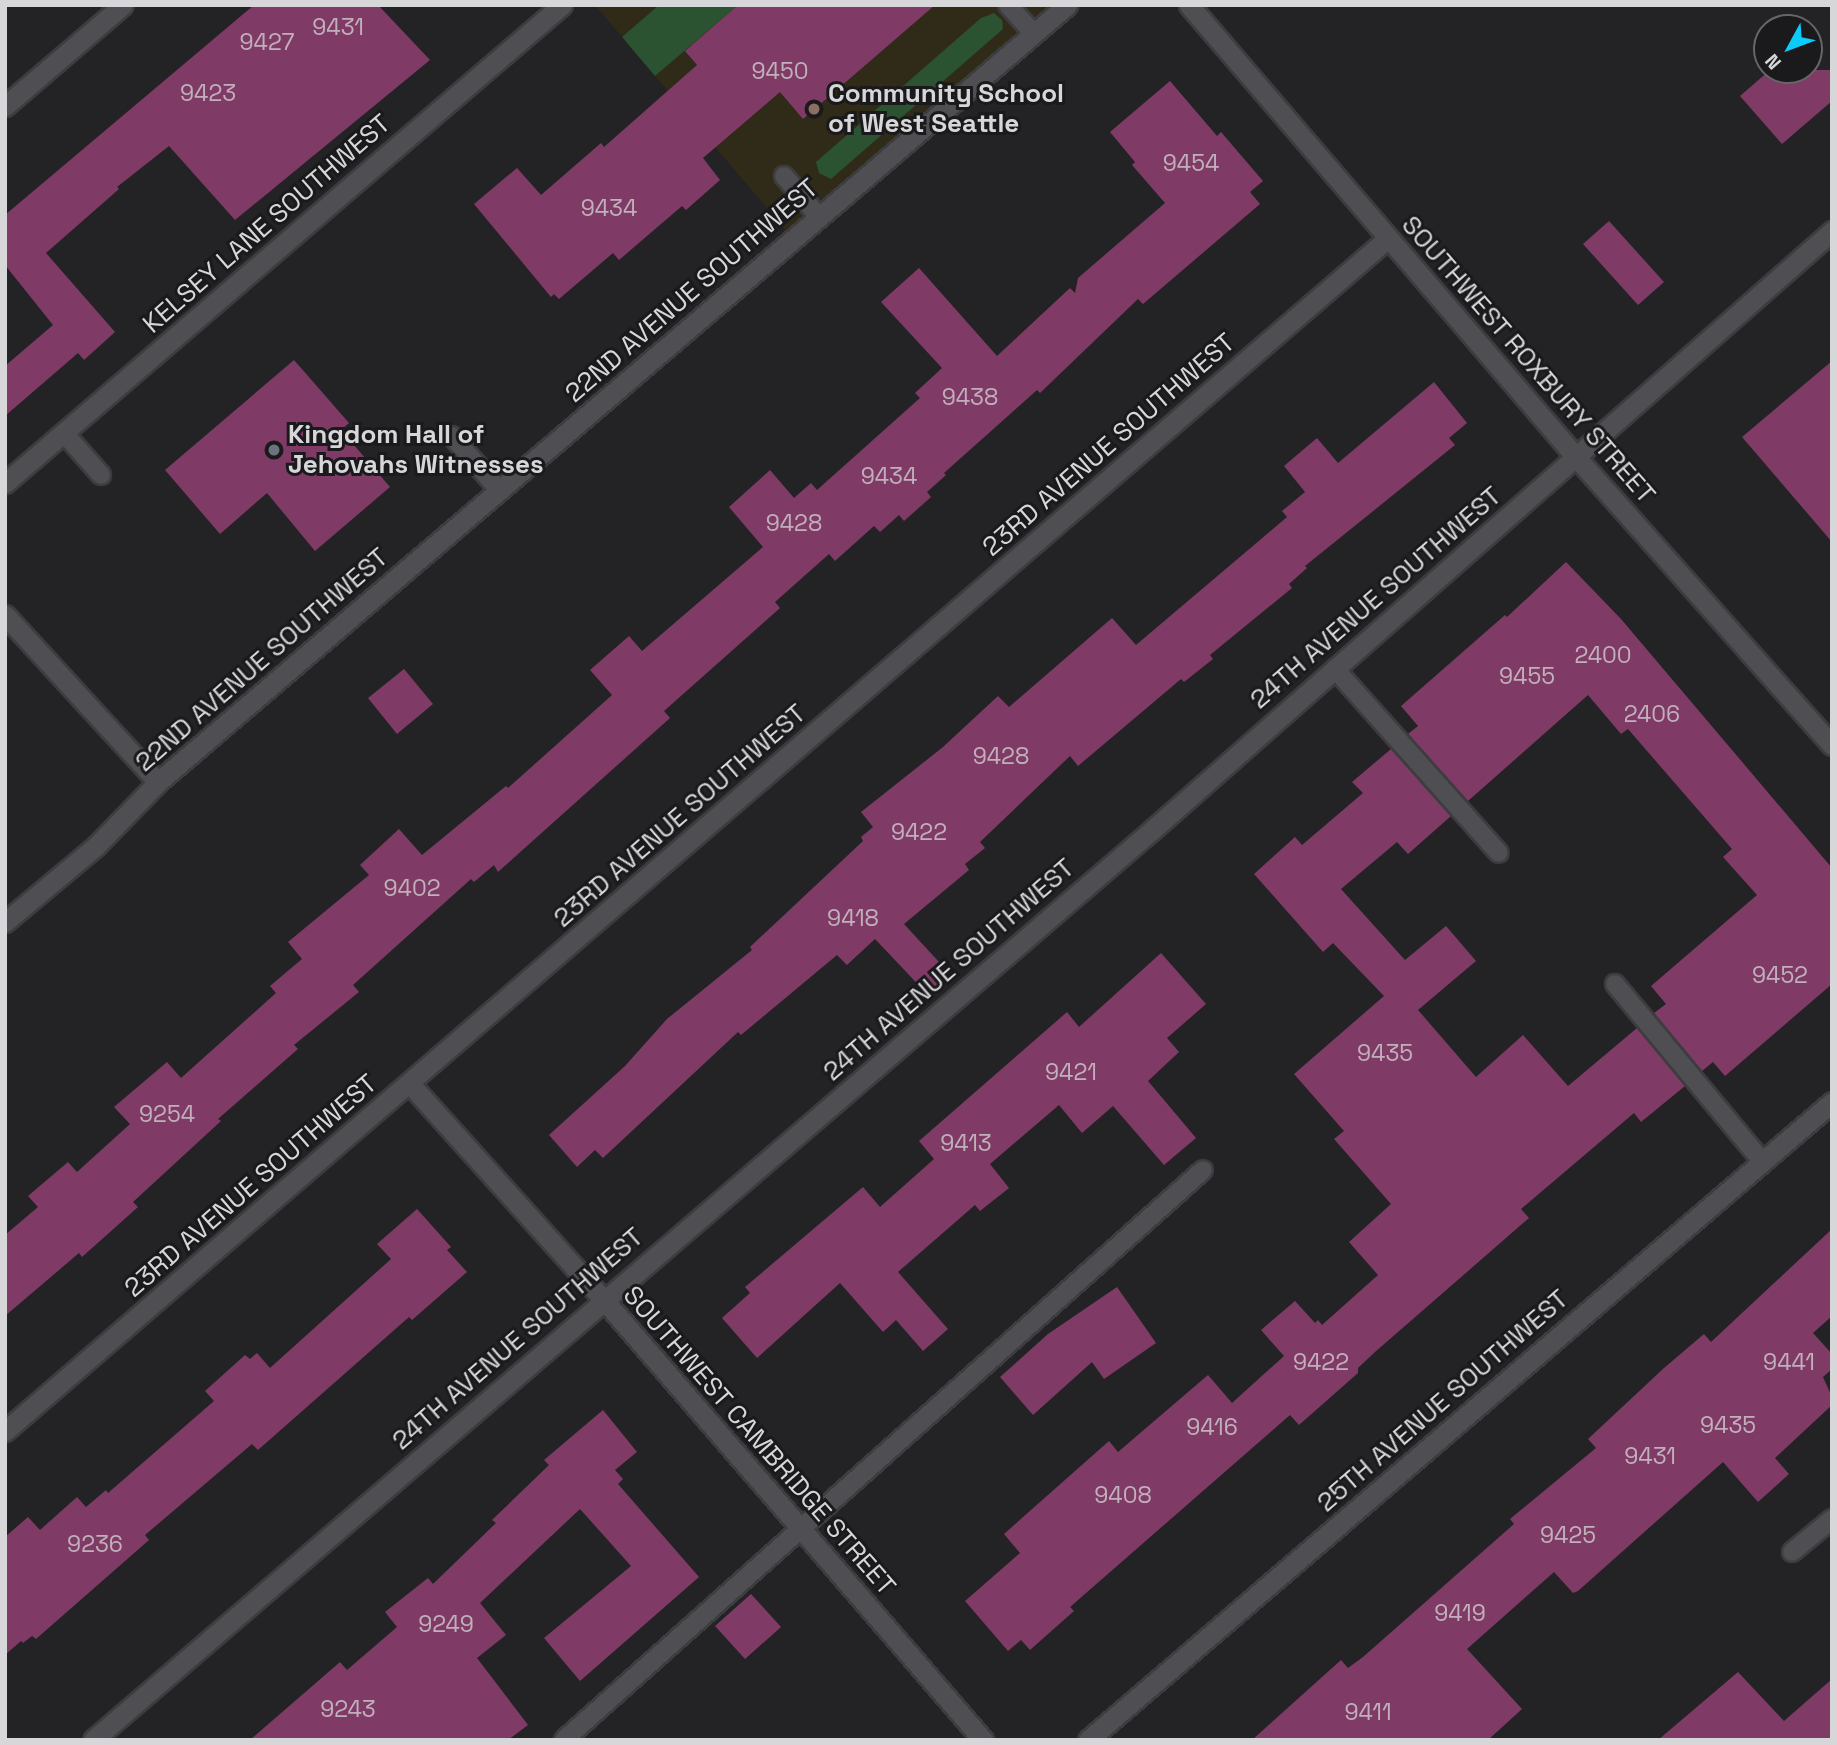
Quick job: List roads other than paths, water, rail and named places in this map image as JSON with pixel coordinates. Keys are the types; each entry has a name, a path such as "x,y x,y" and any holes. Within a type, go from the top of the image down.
{"street":[{"path":"5,106 123,5"},
{"name":"KELSEY LANE SOUTHWEST","path":"5,483 562,5"},
{"name":"22ND AVENUE SOUTHWEST","path":"5,922 96,846 158,782 1067,5"},
{"name":"SOUTHWEST ROXBURY STREET","path":"1189,5 1576,457 1832,745"},
{"name":"24TH AVENUE SOUTHWEST","path":"93,1740 1335,669 1832,231"},
{"name":"23RD AVENUE SOUTHWEST","path":"5,1431 1388,238"},
{"path":"5,615 158,782"},
{"name":"SOUTHWEST CAMBRIDGE STREET","path":"410,1084 604,1300 983,1740"},
{"name":"25TH AVENUE SOUTHWEST","path":"1088,1740 1832,1102"}],"lane":[{"path":"1008,5 1034,34"},
{"path":"785,176 819,217"},
{"path":"64,433 101,475"},
{"path":"452,436 500,491"},
{"path":"1335,669 1499,853"},
{"path":"1615,984 1763,1162"},
{"path":"564,1740 1203,1170"},
{"path":"1792,1552 1832,1518"}],"place":[{"name":"Community School of West Seattle","path":"814,109"},
{"name":"Kingdom Hall of Jehovahs Witnesses","path":"274,450"}]}
